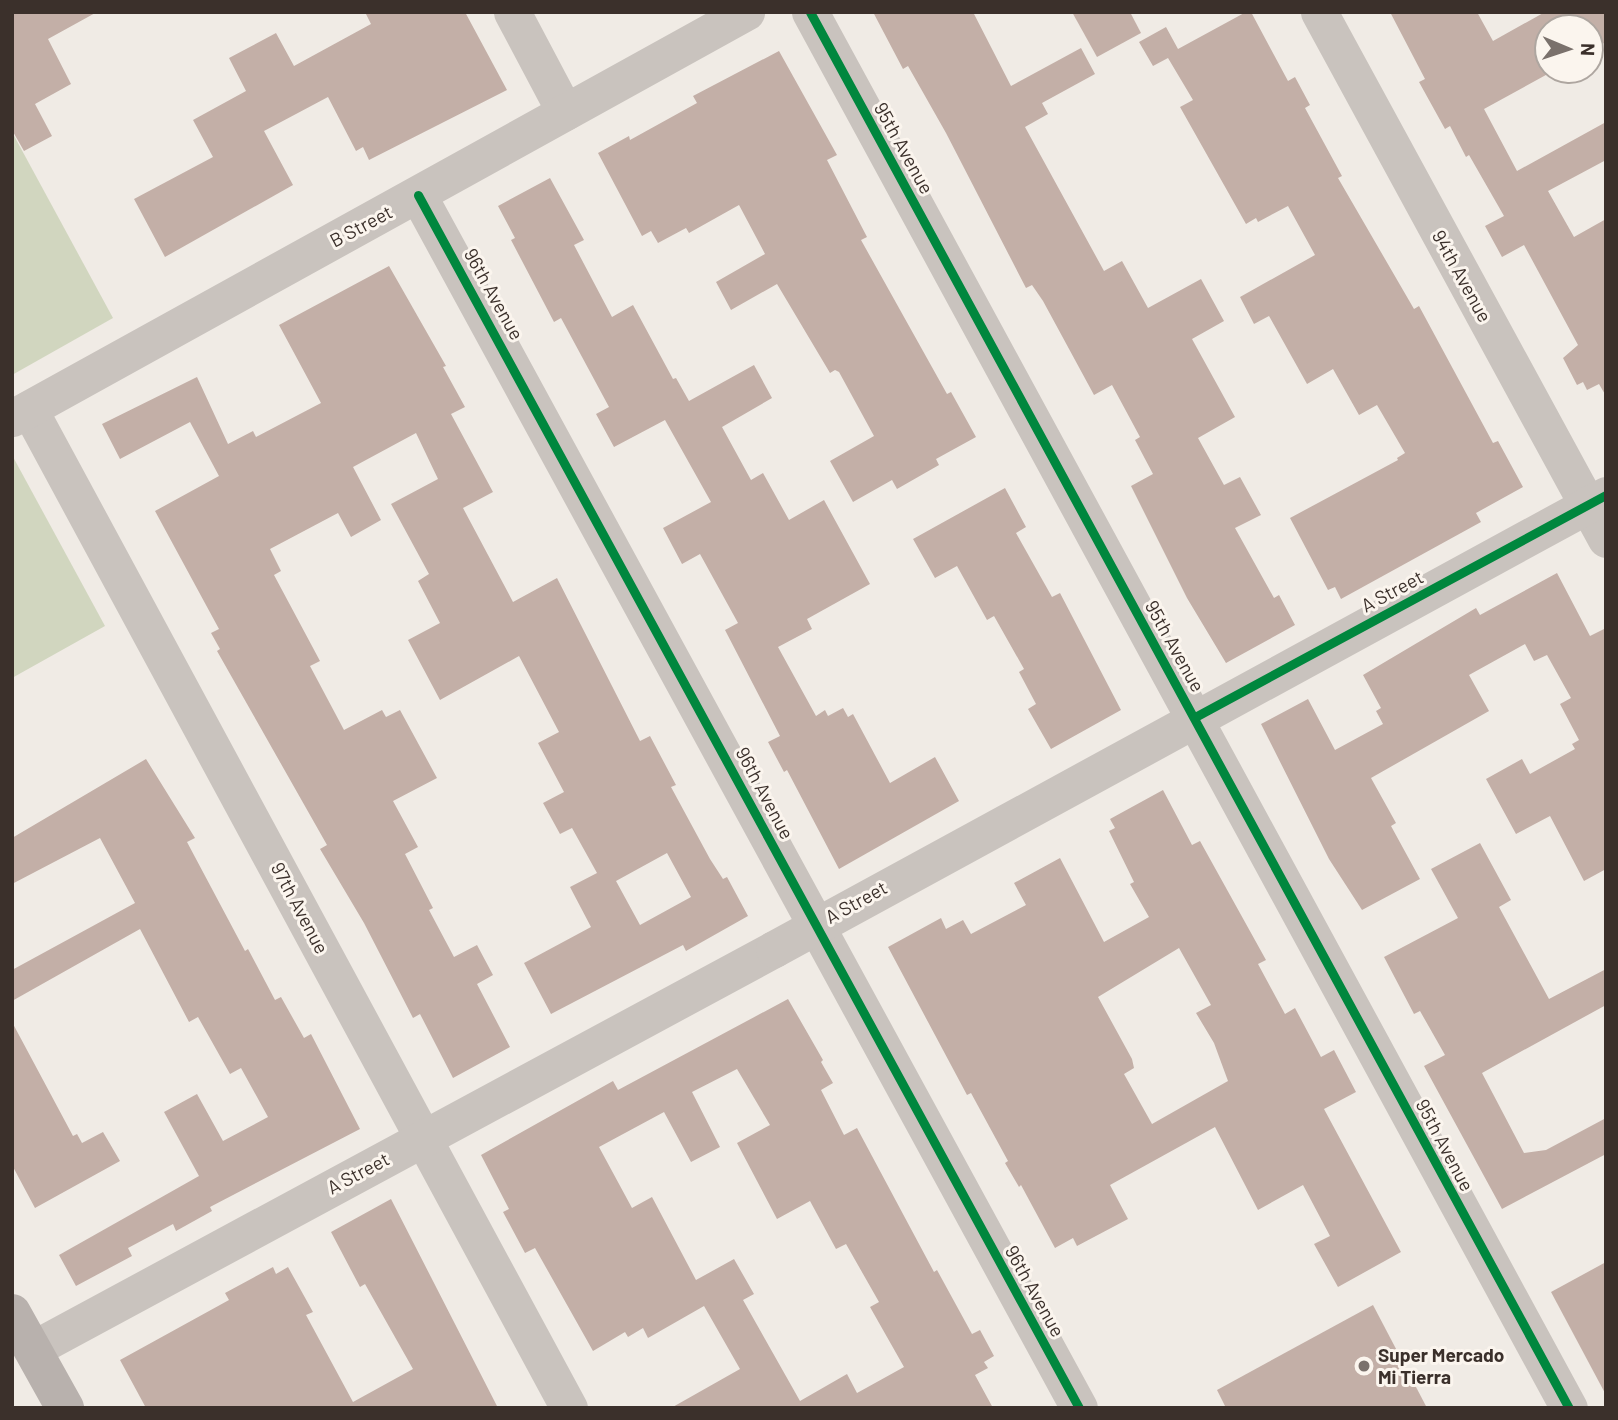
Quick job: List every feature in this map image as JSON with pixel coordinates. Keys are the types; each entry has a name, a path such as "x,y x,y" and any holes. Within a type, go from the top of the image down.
{"main road":[{"path":"12,1312 65,1408"}],"street":[{"path":"512,12 565,112"},
{"name":"B Street","path":"20,413 746,12"},
{"name":"95th Avenue","path":"810,12 1569,1408"},
{"name":"94th Avenue","path":"1318,12 1597,500 1606,539"},
{"name":"96th Avenue","path":"418,195 1079,1408"},
{"name":"97th Avenue","path":"20,413 425,1137 569,1408"},
{"name":"A Street","path":"33,1349 1597,500"}],"green space":[{"path":"12,132 113,318 12,375"},
{"path":"12,455 105,626 12,678"}],"building":[{"path":"12,12 97,12 48,39 71,84 35,104 52,136 24,151 12,130"},
{"path":"365,12 465,12 507,90 369,160 363,147 356,151 328,97 264,131 293,185 165,257 134,199 213,157 193,120 246,91 229,58 276,33 294,66 371,24"},
{"path":"873,12 973,12 1011,86 1081,48 1095,74 1042,103 1048,114 1025,127 1104,271 1122,261 1148,308 1201,279 1224,321 1192,339 1235,417 1198,438 1224,485 1240,477 1261,515 1235,528 1274,598 1279,595 1295,625 1226,663 1187,598 1131,486 1153,474 1135,440 1140,437 1112,385 1094,395 1043,301 1032,285 1026,288 946,133 908,66 903,69"},
{"path":"1072,12 1130,12 1141,33 1097,57"},
{"path":"1246,12 1251,12 1288,81 1295,77 1310,105 1305,108 1342,176 1338,178 1414,309 1419,306 1493,443 1498,441 1523,487 1476,513 1481,522 1341,599 1335,587 1328,590 1290,518 1398,460 1397,458 1405,453 1377,405 1359,415 1333,369 1307,384 1269,316 1254,324 1240,297 1315,255 1288,206 1258,222 1256,218 1246,224 1180,107 1193,100 1168,58 1153,66 1139,42 1166,27 1178,49"},
{"path":"1390,12 1477,12 1493,41 1534,18 1534,82 1484,109 1517,171 1606,122 1606,160 1548,191 1574,237 1606,219 1606,396 1599,384 1587,390 1583,382 1577,385 1563,358 1578,345 1524,245 1502,257 1485,226 1504,216 1469,155 1466,157 1450,126 1445,129 1419,82 1425,79"},
{"path":"1606,12 1604,43 1604,14 1541,14"},
{"path":"779,51 837,155 827,160 867,237 861,240 947,394 951,392 976,437 936,459 939,465 897,489 892,480 853,502 830,461 874,436 839,372 835,370 830,373 777,284 731,310 716,282 765,254 739,205 689,233 686,228 658,243 651,231 642,236 598,153 629,136 630,140 697,103 693,96"},
{"path":"550,178 584,240 574,245 612,317 633,305 673,379 676,378 689,401 754,365 772,398 722,427 751,480 763,473 789,520 824,500 870,584 807,619 812,629 778,647 816,716 825,710 828,716 843,708 848,717 853,714 890,783 935,757 959,801 839,869 787,770 784,772 768,742 780,736 725,630 738,623 700,554 682,564 663,528 711,502 665,420 614,447 596,414 609,407 561,318 554,322 511,240 515,238 498,206"},
{"path":"389,266 446,366 443,367 465,407 451,414 493,492 463,508 513,602 557,578 640,741 650,736 676,785 671,787 710,859 723,879 727,877 748,916 686,951 683,945 551,1014 524,963 591,927 570,887 597,873 572,828 560,834 543,803 564,792 538,743 559,732 519,656 440,700 408,640 440,623 418,581 429,574 391,504 438,479 416,433 353,467 381,520 351,537 338,513 270,549 281,571 274,575 320,661 310,666 344,730 382,710 386,717 400,710 437,778 393,801 418,847 405,854 433,908 429,910 454,957 477,945 493,975 477,984 510,1047 453,1078 420,1014 413,1018 364,923 320,849 327,845 217,651 220,649 211,633 219,629 155,511 219,476 190,422 120,459 102,424 197,377 228,444 253,431 256,437 321,403 279,325","holes":["667,853 691,897 640,925 616,881"]},
{"path":"1005,488 1026,527 1016,533 1052,597 1060,593 1121,710 1051,749 1028,709 1036,704 1019,672 1024,669 994,616 987,620 957,566 935,578 913,539"},
{"path":"1557,573 1590,636 1606,628 1606,869 1584,881 1550,816 1516,834 1486,779 1522,759 1530,774 1575,749 1572,744 1579,740 1560,704 1571,698 1547,655 1534,661 1525,644 1469,675 1489,711 1371,778 1396,823 1391,826 1420,879 1362,910 1329,859 1261,724 1308,699 1335,750 1383,724 1376,711 1381,708 1363,675 1476,608 1480,615"},
{"path":"146,759 195,838 187,842 245,951 248,949 275,1000 281,997 304,1038 311,1034 360,1129 210,1207 212,1211 176,1231 173,1224 128,1248 132,1256 76,1286 59,1255 199,1176 164,1112 197,1094 223,1141 268,1117 241,1068 230,1074 198,1017 189,1022 140,929 12,1001 12,970 135,903 100,838 12,884 12,838"},
{"path":"1163,790 1192,845 1200,841 1266,960 1258,964 1285,1014 1295,1008 1321,1057 1334,1050 1356,1092 1324,1109 1401,1252 1338,1287 1314,1244 1330,1236 1303,1185 1258,1210 1215,1127 1110,1185 1128,1219 1077,1246 1073,1238 1055,1248 1021,1185 1019,1187 1005,1163 1008,1161 971,1093 967,1095 888,947 941,918 946,929 963,920 971,934 1026,905 1014,883 1060,858 1104,942 1149,917 1130,884 1134,882 1109,831 1115,828 1110,819","holes":["1179,948 1211,1005 1196,1013 1214,1043 1228,1081 1152,1124 1124,1074 1134,1068 1132,1059 1098,997"]},
{"path":"1480,843 1511,900 1499,907 1549,999 1606,969 1606,1005 1482,1073 1524,1153 1546,1150 1606,1118 1606,1154 1502,1209 1424,1066 1445,1055 1420,1011 1414,1014 1384,957 1458,918 1431,869"},
{"path":"788,999 833,1083 821,1090 844,1135 857,1128 934,1272 937,1270 972,1334 980,1330 994,1356 984,1362 988,1368 975,1375 993,1408 671,1408 740,1369 704,1306 648,1338 643,1328 628,1337 625,1332 593,1351 535,1248 525,1253 503,1212 509,1209 481,1155 613,1081 618,1090","holes":["737,1069 770,1125 737,1143 777,1219 810,1201 836,1249 846,1244 879,1302 870,1307 904,1367 857,1393 847,1374 800,1401 743,1300 754,1294 734,1259 696,1280 652,1197 632,1208 599,1147 664,1112 691,1162 720,1147 692,1092"]},
{"path":"12,1022 73,1136 77,1134 82,1143 103,1132 120,1161 35,1208 12,1165"},
{"path":"391,1199 498,1408 146,1408 120,1360 229,1300 225,1293 273,1267 276,1274 288,1267 313,1312 306,1315 353,1402 413,1369 365,1284 360,1287 331,1232"},
{"path":"1606,1262 1606,1395 1551,1292"},
{"path":"1373,1305 1427,1408 1226,1408 1217,1390"}],"cycle path":[{"path":"810,12 1569,1408"},
{"path":"418,195 1079,1408"},
{"path":"1195,717 1606,495"}],"place":[{"name":"Super Mercado Mi Tierra","path":"1364,1366"}]}
